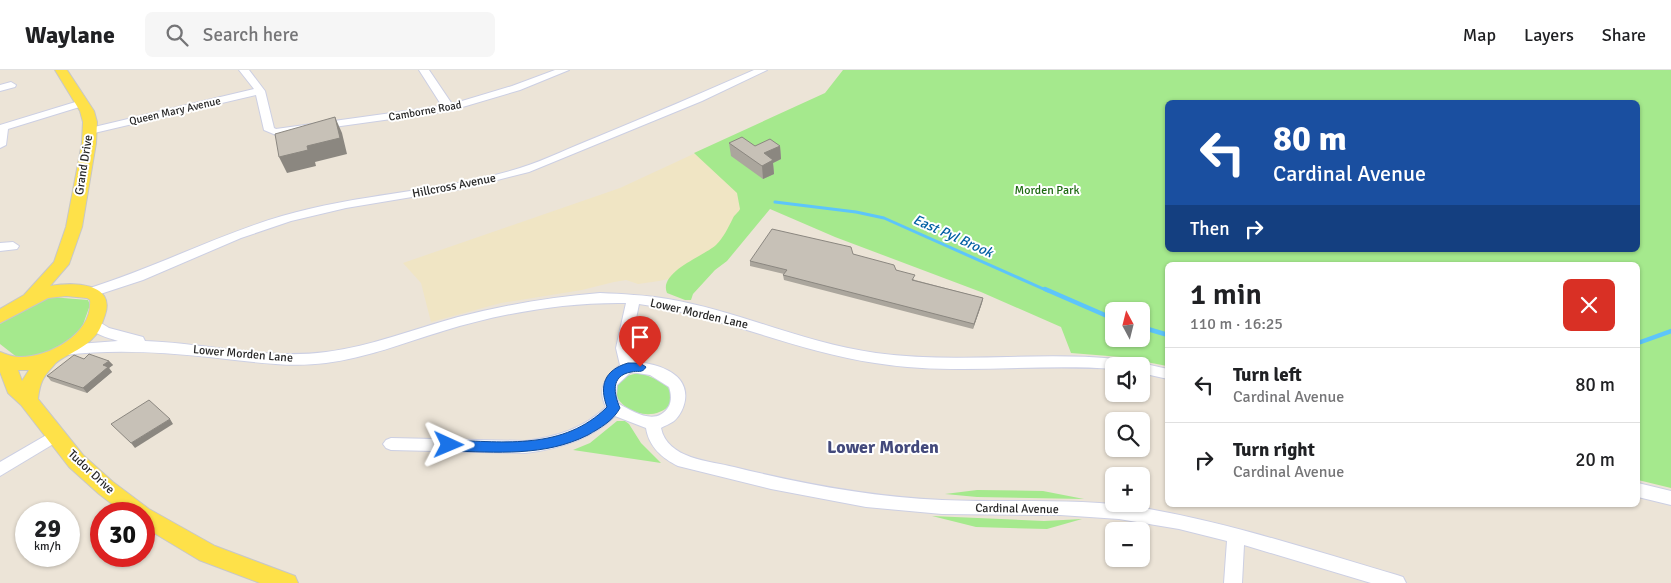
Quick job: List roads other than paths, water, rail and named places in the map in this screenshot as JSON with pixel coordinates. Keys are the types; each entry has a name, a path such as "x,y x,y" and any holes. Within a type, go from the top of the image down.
{"main road":[{"name":"Grand Drive","path":"32,296 60,264 74,227 86,166 90,131 87,111 61,70"},
{"path":"28,400 30,380 57,354 88,334 93,323 93,299 62,286 60,264"},
{"path":"0,317 32,296 54,290 68,290"},
{"path":"3,361 21,365 57,354"},
{"name":"Tudor Drive","path":"3,361 15,388 28,400 76,461 94,478 125,502"},
{"name":"Tudor Drive","path":"155,523 207,553 287,583"}],"street":[{"path":"244,70 260,91"},
{"path":"424,70 448,108"},
{"name":"Camborne Road","path":"260,91 269,130 282,132 448,108 516,88 564,70"},
{"name":"Hillcross Avenue","path":"93,299 221,240 288,218 329,208 487,180 524,170 682,106 762,70"},
{"path":"0,88 11,85"},
{"name":"Queen Mary Avenue","path":"90,131 260,91"},
{"path":"0,145 2,127 82,103"},
{"name":"Lower Morden Lane","path":"57,354 100,346 152,345 280,359 326,358 361,351 440,327 512,310 584,299 632,300 687,309 840,351 875,358 994,363 1105,364"},
{"path":"628,367 623,348 632,300"},
{"name":"Lower Morden Lane","path":"93,323 104,332 152,345"},
{"path":"628,367 650,369 670,378 677,386 679,399 675,412 665,420 653,423 640,421 614,408 608,394 609,384 615,375 628,367"},
{"path":"1150,370 1165,373"},
{"path":"391,444 525,447 545,445 581,434 598,424 614,408"},
{"name":"Cardinal Avenue","path":"653,423 656,440 673,456 689,462 794,487 912,505 1113,512 1183,523 1397,583"},
{"path":"0,470 55,436"},
{"path":"1640,490 1671,498"},
{"path":"1233,583 1236,537"}],"waterway":[{"name":"East Pyl Brook","path":"775,202 856,212 884,218 1048,291"},
{"name":"East Pyl Brook","path":"1045,289 1105,315"},
{"name":"East Pyl Brook","path":"1150,330 1165,334"},
{"name":"East Pyl Brook","path":"1640,342 1671,331"}],"district":[{"name":"Lower Morden","path":"883,447"}],"park label":[{"name":"Morden Park","path":"1047,190"}]}
